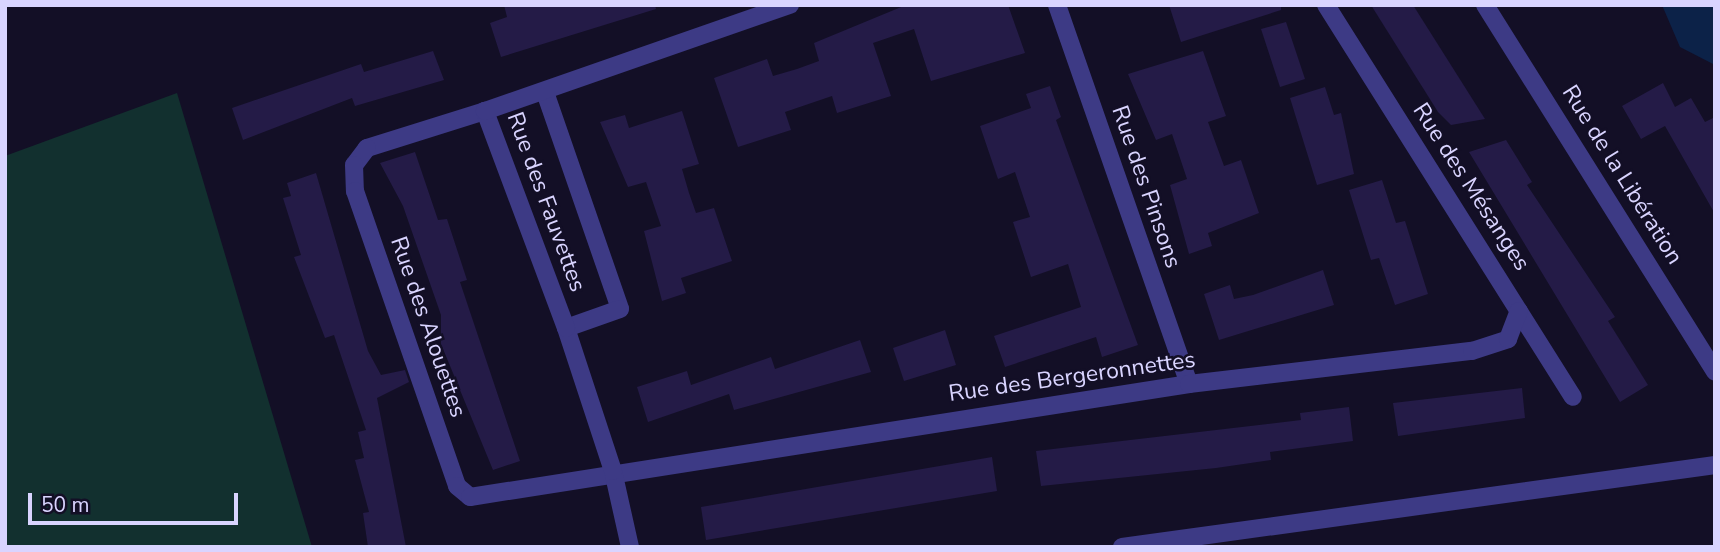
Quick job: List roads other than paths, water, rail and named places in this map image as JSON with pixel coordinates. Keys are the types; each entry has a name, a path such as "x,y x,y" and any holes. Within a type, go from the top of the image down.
{"street":[{"name":"Rue des Fauvettes","path":"630,547 613,471 566,328 485,111 546,95 790,5"},
{"name":"Rue des Pinsons","path":"1057,5 1189,384"},
{"name":"Rue des Mésanges","path":"1326,5 1573,397"},
{"name":"Rue de la Libération","path":"1485,5 1715,372"},
{"name":"Rue des Fauvettes","path":"546,95 620,309 566,328"},
{"name":"Rue des Alouettes","path":"485,111 368,148 354,165 355,191 457,486 470,497 488,499 613,471"},
{"name":"Rue des Bergeronnettes","path":"613,471 1189,384 1472,351 1508,339 1520,311"},
{"path":"1122,547 1715,465"}],"water":[{"path":"1662,5 1715,5 1715,65 1680,47"}]}
